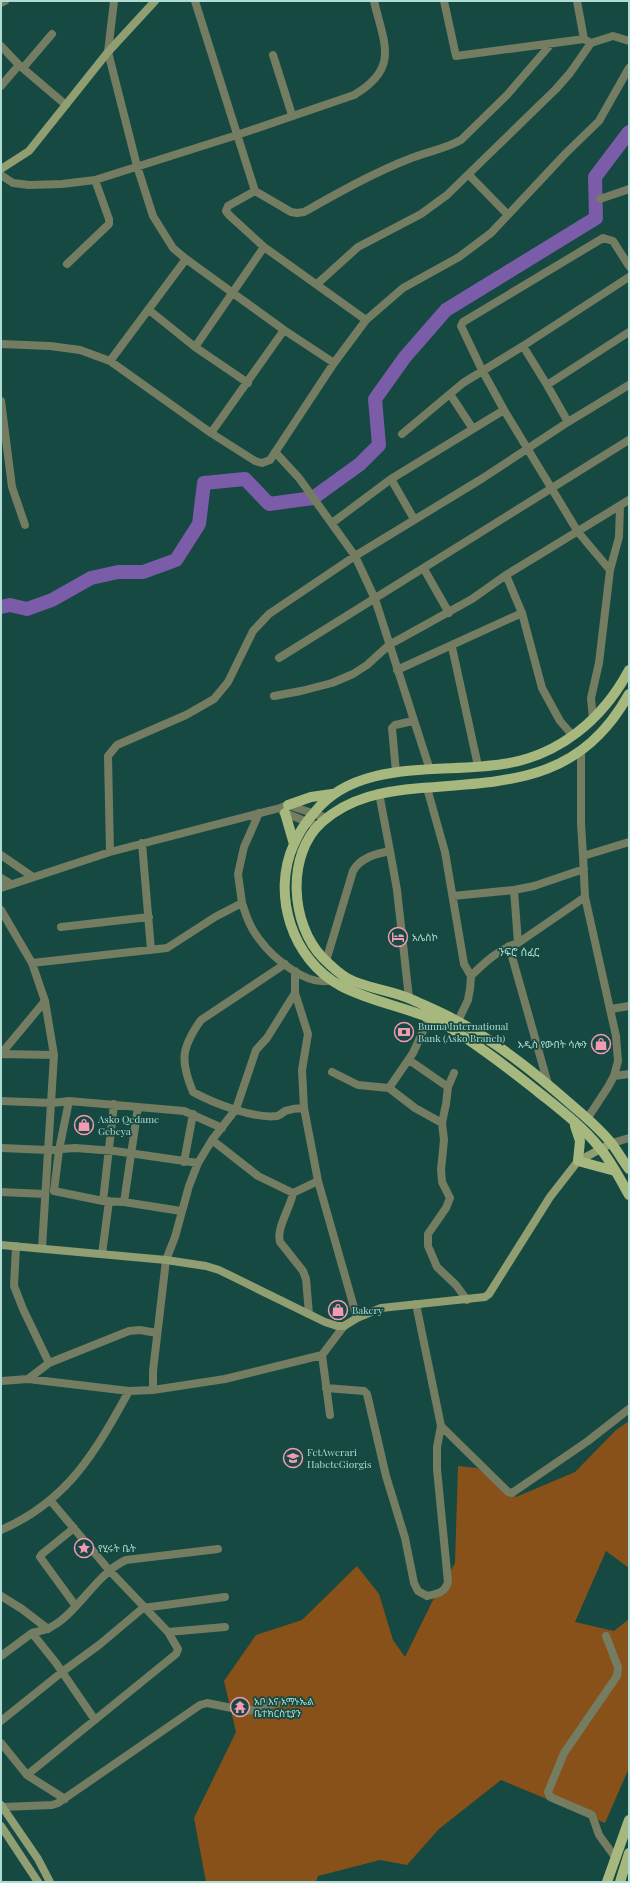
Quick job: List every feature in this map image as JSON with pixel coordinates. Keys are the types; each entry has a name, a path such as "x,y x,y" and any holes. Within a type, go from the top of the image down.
{"main road":[{"path":"1,169 29,151 108,52 155,1"},
{"path":"629,670 614,695 593,719 573,736 546,751 522,760 502,764 396,772 379,775 348,786 334,794 326,800 306,822 294,844 288,864 284,886 284,896 289,918 303,951 313,964 331,980 351,991 429,1018 450,1028 504,1065 573,1120 600,1148 629,1194"},
{"path":"628,697 612,720 592,742 558,764 527,776 496,781 379,793 356,801 327,818 317,826 302,854 298,877 297,902 306,931 313,944 326,961 347,978 409,998 458,1021 502,1049 548,1084 587,1119 612,1144 629,1169"},
{"path":"294,844 284,809 311,797 334,794"},
{"path":"573,1120 580,1141 578,1161"},
{"path":"1,1245 166,1260 206,1266 219,1270 325,1322 337,1326 344,1326 357,1318 381,1308 485,1297 489,1294 550,1197 578,1161 600,1148 612,1144"},
{"path":"578,1161 615,1172"},
{"path":"2,1806 38,1858 50,1882"},
{"path":"607,1882 629,1820"},
{"path":"2,1827 38,1882"},
{"path":"620,1882 629,1853"}],"street":[{"path":"114,1 108,52 138,166 156,222 173,248 186,259 284,330 334,363"},
{"path":"195,1 255,191 291,212 297,213 304,212 368,178 409,159 452,145 461,140 507,95 551,44"},
{"path":"1,175 13,183 30,185 62,184 95,180 237,135 354,95 367,88 382,71 386,54 374,1"},
{"path":"444,1 456,56 587,41 613,36 629,41"},
{"path":"318,284 358,247 426,210 448,195 556,89 570,73 587,41 577,1"},
{"path":"1,86 52,34"},
{"path":"1,46 21,67 66,105"},
{"path":"273,55 292,115"},
{"path":"1,344 50,346 80,350 110,361 211,433 255,461 262,463 270,460 334,363 366,320 403,288 474,247 508,215 566,153 600,121 629,68"},
{"path":"469,175 508,215"},
{"path":"68,264 109,224 109,219 95,180"},
{"path":"600,199 629,189"},
{"path":"255,191 228,206 226,211 229,216 264,247 318,284 366,320"},
{"path":"610,570 578,532 504,410 482,370 461,326 463,322 603,238 614,241 629,266"},
{"path":"195,347 264,247"},
{"path":"110,361 186,259"},
{"path":"402,434 450,394 482,370 523,346 629,277"},
{"path":"148,310 195,347 248,383"},
{"path":"211,433 248,383 284,330"},
{"path":"547,385 629,332"},
{"path":"523,346 568,422"},
{"path":"110,852 108,756 116,745 197,710 214,699 228,682 253,631 260,621 355,556 483,478 568,422 629,385"},
{"path":"450,394 473,429"},
{"path":"1,401 4,448 12,488 25,525"},
{"path":"332,523 391,479 504,410"},
{"path":"279,658 629,440"},
{"path":"275,452 299,478 355,556 375,599 430,770"},
{"path":"391,479 414,519"},
{"path":"274,696 332,683 353,674 367,665 389,645 449,613 506,575 629,500"},
{"path":"593,719 591,698 599,663 610,570 619,537 620,506"},
{"path":"424,569 449,613"},
{"path":"506,575 522,614 542,688 560,721 573,736"},
{"path":"397,670 452,647 522,614"},
{"path":"452,647 478,766"},
{"path":"396,772 392,728 395,725 414,721"},
{"path":"581,750 581,823 585,897 611,1009 616,1036 618,1062 614,1076 587,1119"},
{"path":"427,788 445,852 464,964 471,976 468,1000 458,1021"},
{"path":"379,793 397,890 409,998"},
{"path":"1,888 110,852 259,814 284,809 314,814 327,818"},
{"path":"284,809 306,822 317,826"},
{"path":"259,814 244,847 238,874 242,903 249,923 258,939 284,964 316,982 325,983 331,980"},
{"path":"583,856 629,842"},
{"path":"142,843 151,950"},
{"path":"326,961 353,871 357,863 374,855 390,851"},
{"path":"1,855 33,877"},
{"path":"453,896 514,890 534,886 584,869"},
{"path":"1,878 11,884"},
{"path":"514,890 518,943"},
{"path":"471,976 485,963 509,946 518,943 585,897"},
{"path":"32,963 167,948 242,903"},
{"path":"1,910 32,963 45,1001 54,1055 42,1248"},
{"path":"61,927 149,917"},
{"path":"509,946 548,1084"},
{"path":"284,964 201,1020 194,1029 184,1051 185,1072 193,1092 209,1101 236,1109 273,1116 279,1115 286,1111 304,1108"},
{"path":"295,971 295,993 308,1034 302,1070 304,1108 318,1181 357,1318"},
{"path":"153,1390 157,1333 166,1260 175,1237 181,1211 198,1164 212,1140 236,1109 256,1050 267,1038 295,993"},
{"path":"1,1054 45,1001"},
{"path":"611,1009 629,1006"},
{"path":"389,1088 408,1060 429,1018"},
{"path":"1,1054 54,1055"},
{"path":"408,1060 448,1086"},
{"path":"332,1072 358,1085 389,1088 415,1108 442,1123"},
{"path":"454,1074 448,1086 442,1123 444,1140 441,1170 442,1182 450,1198 446,1208 428,1234 428,1246 437,1267 456,1285 467,1300"},
{"path":"614,1076 629,1074"},
{"path":"1,1101 114,1104 184,1111 222,1128"},
{"path":"68,1102 59,1150 54,1191 106,1201 124,1202 181,1211"},
{"path":"102,1254 108,1151 114,1104"},
{"path":"124,1202 138,1107"},
{"path":"184,1162 193,1114"},
{"path":"612,1144 629,1138"},
{"path":"212,1140 258,1176 293,1193"},
{"path":"1,1148 48,1150 75,1148 108,1151 198,1164"},
{"path":"293,1193 318,1181"},
{"path":"1,1192 45,1194"},
{"path":"293,1193 291,1204 280,1228 279,1236 280,1242 303,1271 306,1279 310,1314"},
{"path":"16,1246 14,1286 23,1309 49,1363"},
{"path":"326,1388 364,1391 367,1394 386,1476 405,1538 414,1583 418,1591 427,1596 440,1594 448,1582 437,1469 437,1447 441,1426 416,1304"},
{"path":"1,1381 28,1379 129,1391 153,1390 225,1380 322,1355 344,1326"},
{"path":"28,1379 49,1363 129,1331 140,1330 157,1333"},
{"path":"322,1355 330,1416"},
{"path":"1,1530 17,1523 50,1500 80,1472 98,1446 129,1391"},
{"path":"441,1426 508,1492 512,1493 588,1441 629,1409"},
{"path":"27,1775 176,1654 177,1646 168,1632 143,1608 109,1570 50,1500"},
{"path":"74,1528 40,1557 76,1606"},
{"path":"1,1656 32,1633 48,1628 76,1606 109,1570 126,1560 218,1549"},
{"path":"1,1596 48,1628"},
{"path":"1,1721 62,1672 99,1645 143,1608 225,1597"},
{"path":"168,1632 225,1627"},
{"path":"32,1633 62,1672 95,1720"},
{"path":"606,1636 618,1667 617,1676 564,1753 548,1792 550,1797 592,1815 599,1835 615,1857"},
{"path":"2,1806 52,1805 65,1799 200,1705 206,1703 247,1711 278,1703"},
{"path":"1,1743 27,1775 65,1799"}],"shaded area":[{"path":"629,1421 629,1568 606,1551 575,1622 614,1631 629,1619 629,1768 605,1823 501,1780 439,1829 407,1865 380,1860 318,1876 316,1882 206,1882 194,1818 236,1732 224,1681 256,1635 302,1620 357,1566 379,1594 393,1640 405,1657 432,1602 455,1563 458,1466 477,1468 516,1497 575,1472 616,1430"}],"waterway":[{"path":"1,607 10,605 27,609 52,600 91,578 118,572 143,572 176,560 199,524 204,483 245,479 269,504 313,498 360,464 379,445 375,399 405,357 446,310 596,218 595,177 629,132"}],"place":[{"name":"አሌስኮ","path":"398,937"},
{"name":"Bunna International Bank (Asko Branch)","path":"404,1032"},
{"name":"አዲስ የውበት ሳሎን","path":"601,1044"},
{"name":"Asko Qedame Gebeya","path":"84,1125"},
{"name":"Bakery","path":"338,1310"},
{"name":"FetAwerari HabeteGiorgis","path":"293,1458"},
{"name":"የሂሩት ቤት","path":"84,1548"},
{"name":"አቦ እና አማኑኤል ቤተክርስቲያን","path":"240,1707"}],"district":[{"name":"ንፍሮ ሰፈር","path":"519,952"}]}
